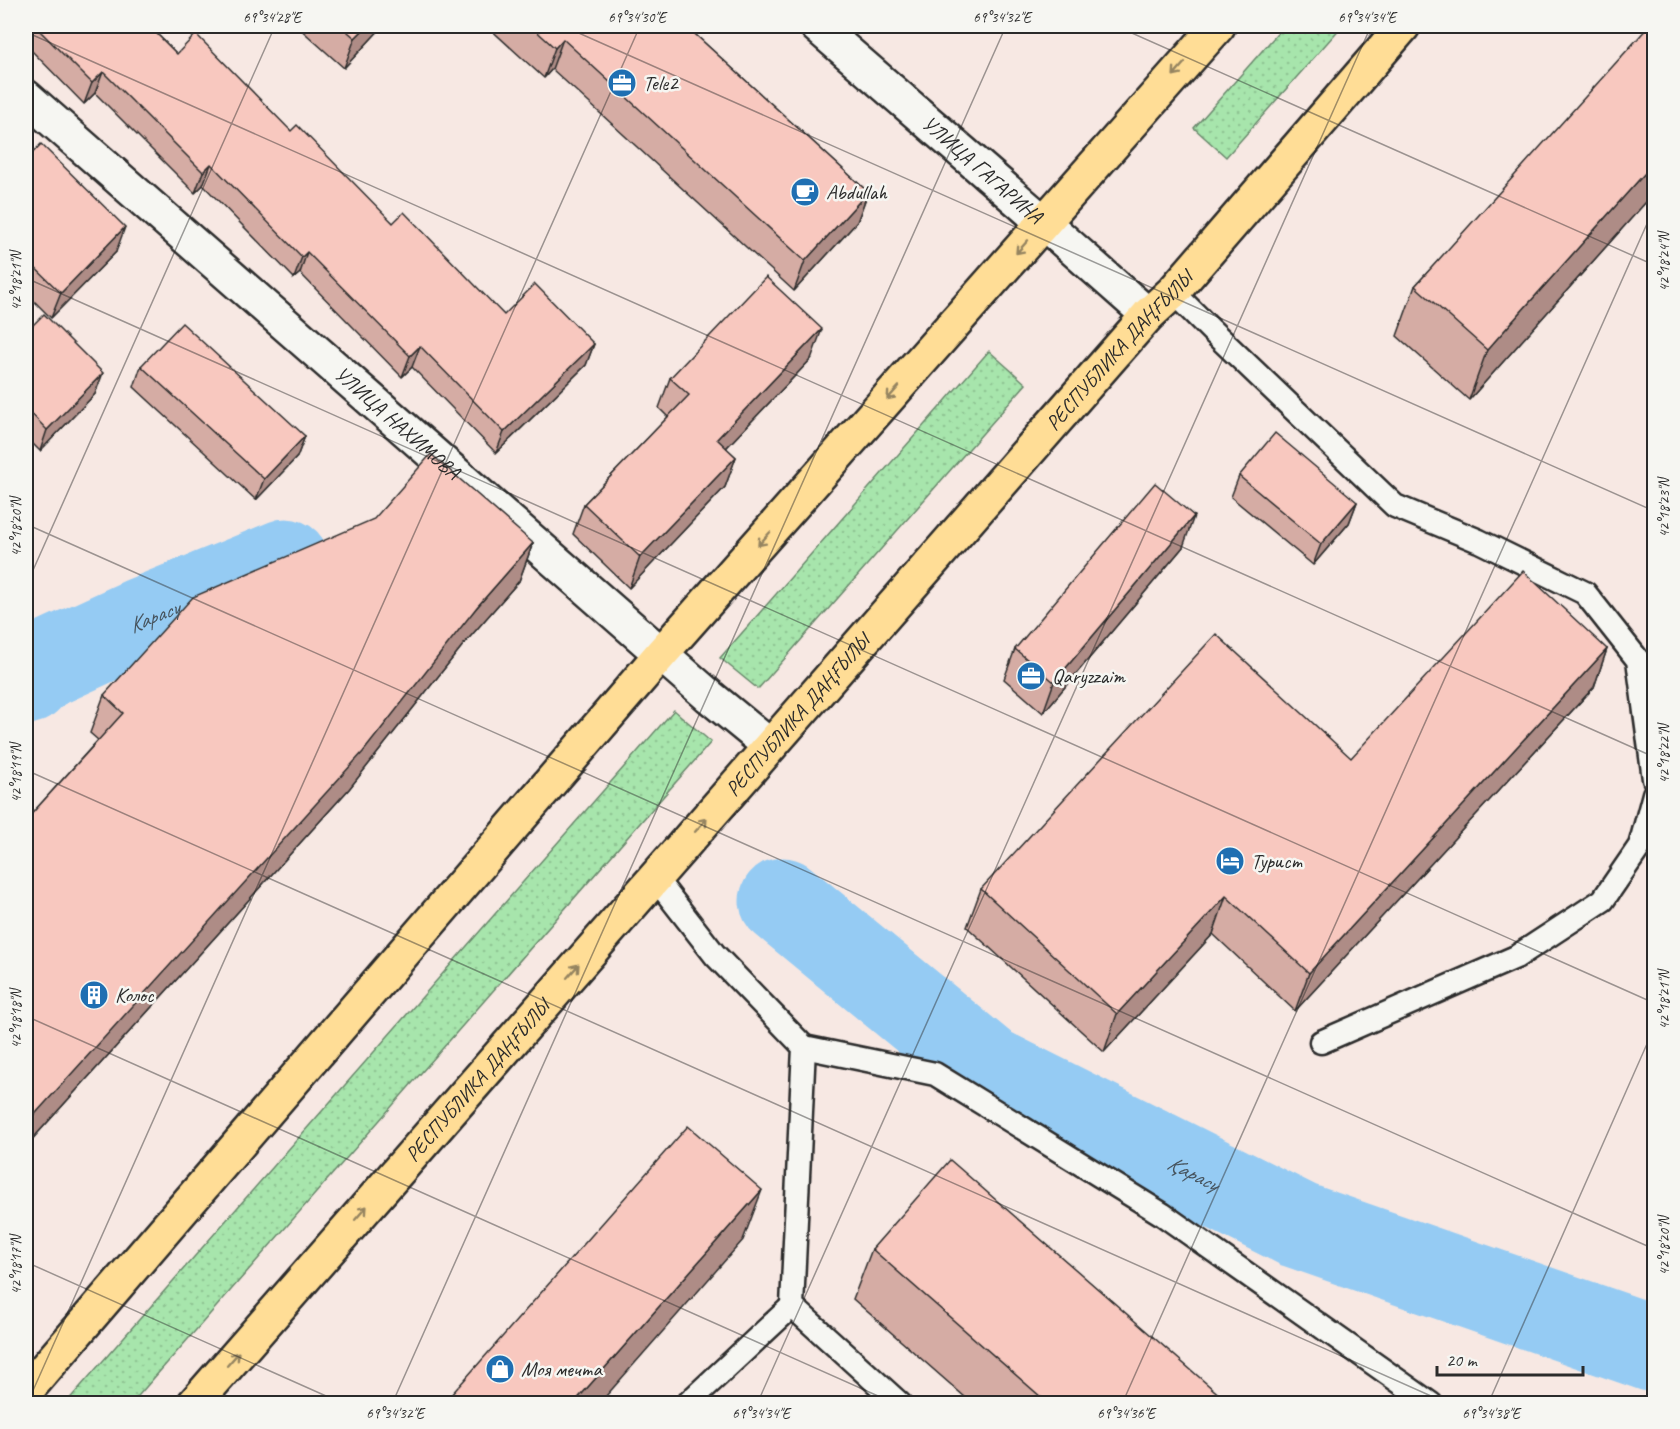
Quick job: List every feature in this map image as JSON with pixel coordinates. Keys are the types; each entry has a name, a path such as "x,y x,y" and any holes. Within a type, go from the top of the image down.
{"main road":[{"path":"26,1391 662,654 1218,26"},
{"name":"РЕСПУБЛИКА ДАҢҒЫЛЫ","path":"194,1404 1148,315 1173,292 1403,26"}],"street":[{"name":"УЛИЦА ГАГАРИНА","path":"817,26 1148,315"},
{"name":"УЛИЦА НАХИМОВА","path":"26,97 770,746"}],"lane":[{"path":"1173,292 1395,506 1479,541 1584,593 1638,660 1654,779"},
{"path":"1321,1042 1516,957 1603,900 1640,846 1654,794"},
{"path":"655,878 715,954 804,1047 935,1074 1162,1214 1431,1404"},
{"path":"687,1404 792,1306 804,1047"},
{"path":"792,1306 900,1404"}],"green space":[{"path":"1284,26 1342,26 1226,157 1194,128"},
{"path":"989,351 1026,384 758,689 720,658"},
{"path":"674,710 711,742 132,1403 66,1403"}],"building":[{"path":"35,26 149,26 177,54 196,34 291,131 297,125 393,223 404,212 504,315 535,284 594,344 504,432 420,346 410,356 307,252 302,257 211,164 203,172 103,72 92,83"},
{"path":"341,26 367,26 355,38"},
{"path":"531,26 686,26 868,192 805,261 563,39 555,48"},
{"path":"1649,26 1654,26 1654,163 1487,350 1415,286"},
{"path":"41,144 125,227 61,293 26,259 26,160"},
{"path":"766,277 822,329 717,439 736,457 640,557 584,504 689,395 670,378"},
{"path":"44,314 103,373 47,430 26,408 26,332"},
{"path":"182,323 305,436 264,479 141,366"},
{"path":"1275,433 1357,502 1321,544 1239,476"},
{"path":"431,454 533,543 477,607 363,752 26,1124 26,820 123,713 104,695 193,597 374,519"},
{"path":"1155,483 1194,516 1054,682 1015,649"},
{"name":"Турист","path":"1523,571 1607,649 1309,973 1226,896 1117,1014 981,889 1216,634 1351,758"},
{"path":"688,1126 762,1190 573,1404 443,1404"},
{"path":"950,1160 1230,1404 1049,1404 872,1249"}],"waterway":[{"name":"Карасу","path":"26,681 39,668 143,620 286,562"},
{"name":"Қарасу","path":"783,901 987,1069 1298,1225 1654,1349"}],"place":[{"name":"Tele2","path":"622,83"},
{"name":"Аbdullah","path":"805,192"},
{"name":"Qaryzzaim","path":"1031,676"},
{"name":"Турист","path":"1230,861"},
{"name":"Колос","path":"94,995"},
{"name":"Моя мечта","path":"500,1369"}]}
